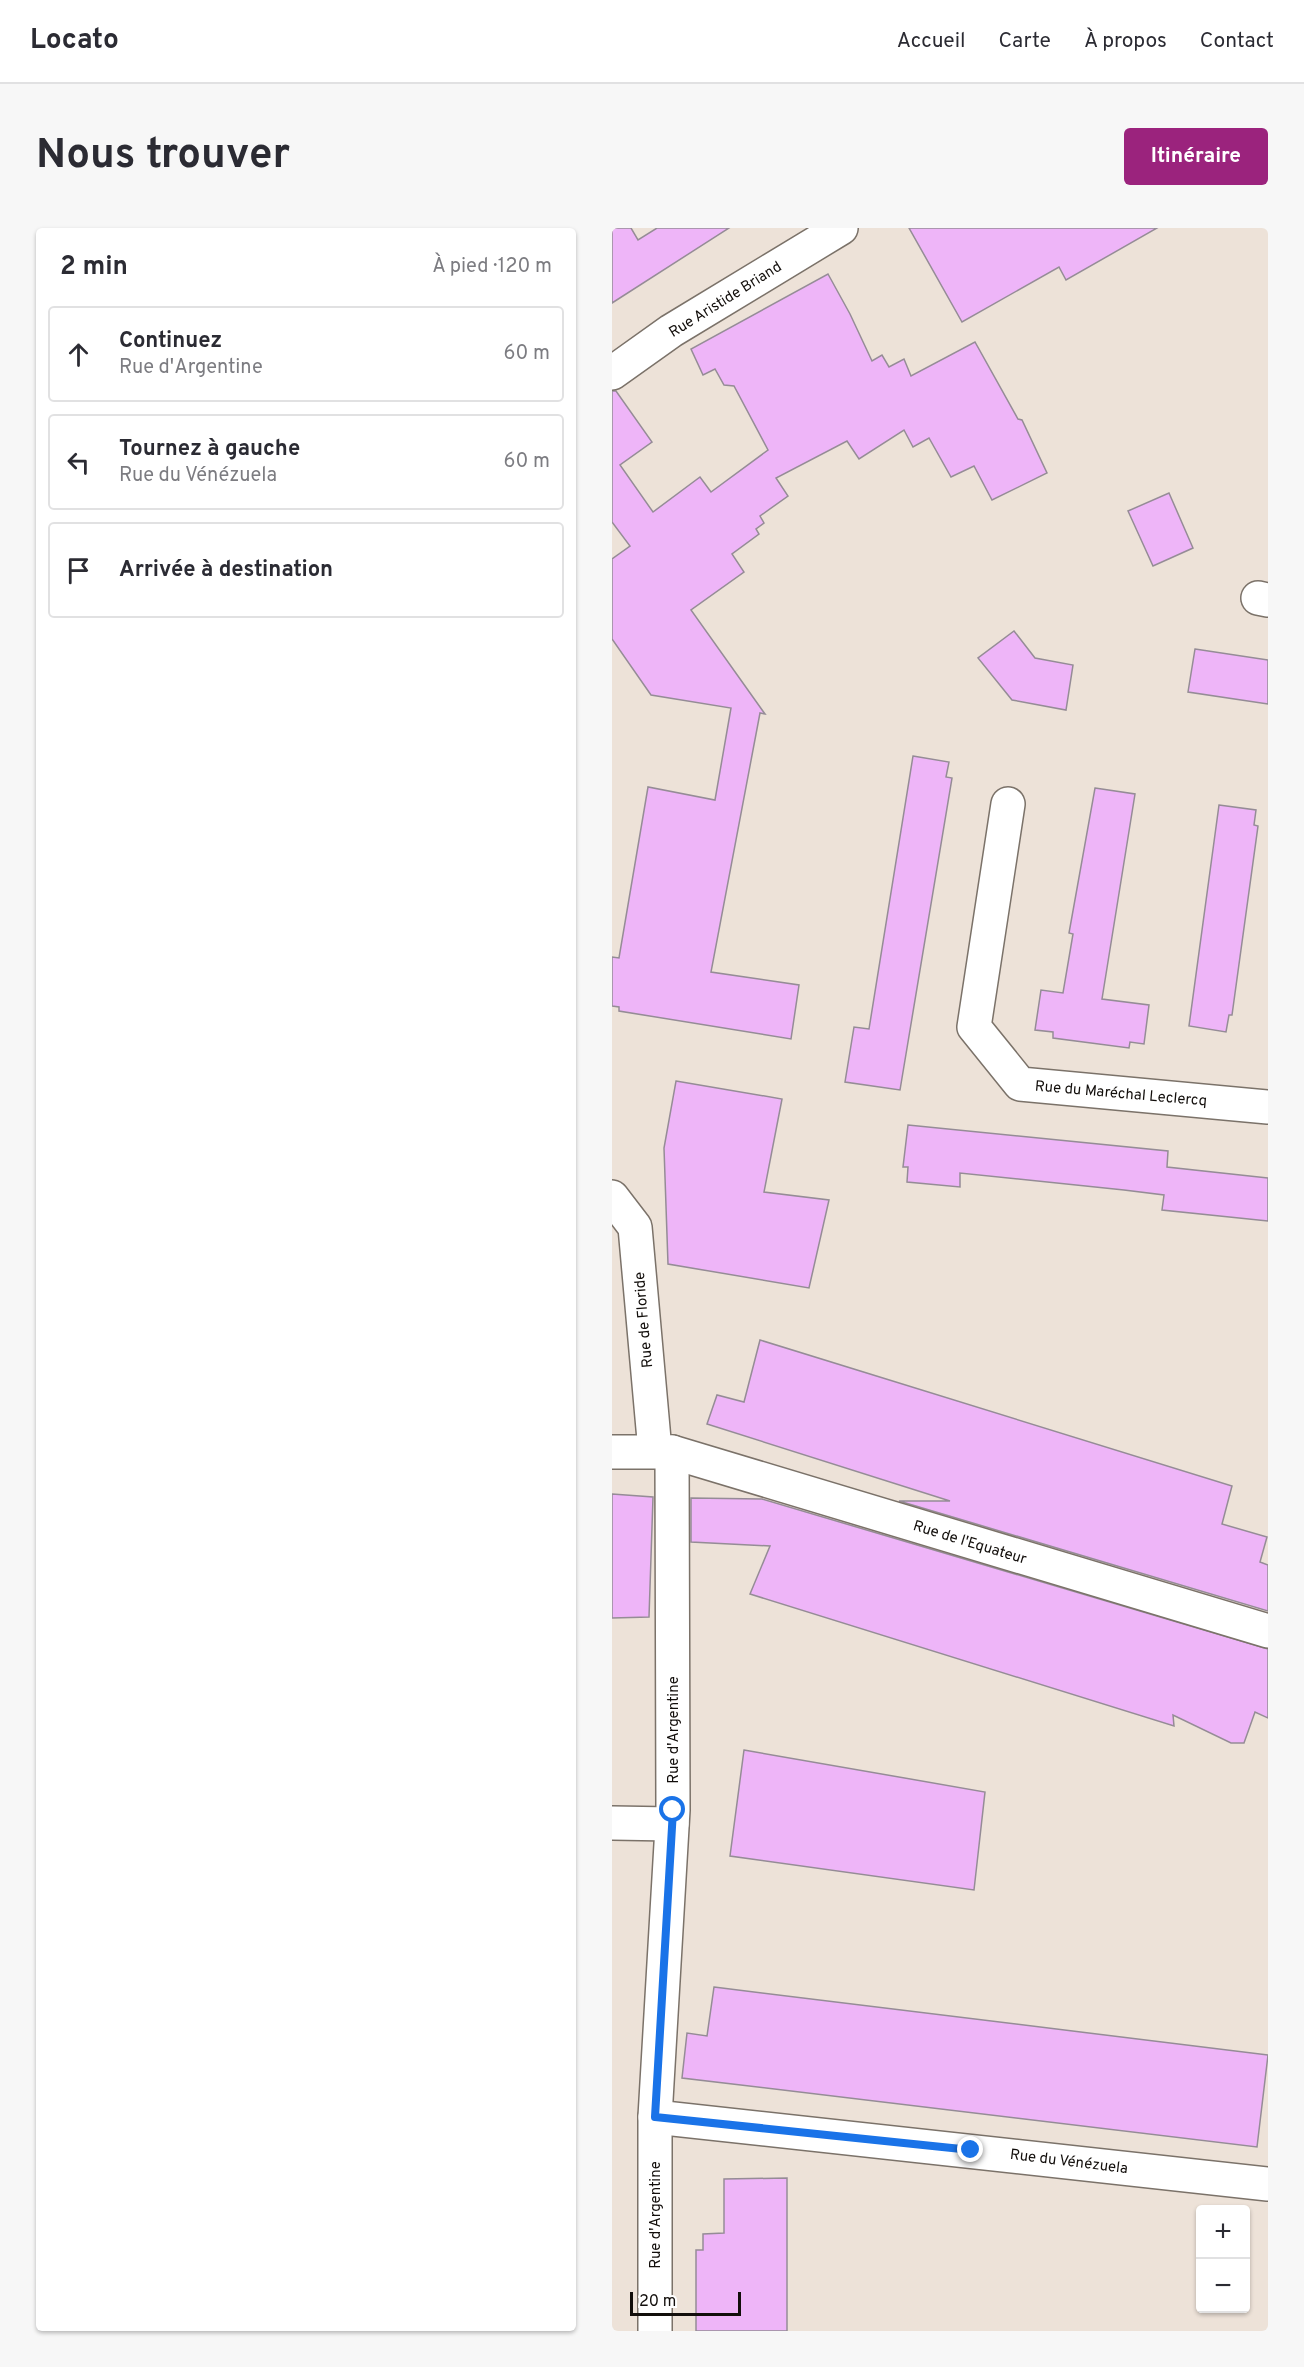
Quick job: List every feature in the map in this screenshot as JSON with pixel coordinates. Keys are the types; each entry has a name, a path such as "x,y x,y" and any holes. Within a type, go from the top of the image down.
{"street":[{"name":"Rue Aristide Briand","path":"612,373 671,331 841,228"},
{"name":"Rue du Maréchal Leclercq","path":"1008,804 974,1028 1020,1084 1268,1107"},
{"name":"Rue de Floride","path":"612,1197 635,1227 663,1452"},
{"name":"Rue de l'Equateur","path":"612,1452 663,1452 1268,1631"},
{"name":"Rue d'Argentine","path":"655,2331 655,2117 672,1824 663,1452"},
{"path":"612,1823 672,1824"},
{"name":"Rue du Vénézuela","path":"655,2117 1268,2184"}],"building":[{"path":"612,228 631,228 638,240 657,228 729,228 612,303"},
{"path":"909,228 1157,228 1066,280 1059,267 962,322"},
{"path":"828,274 872,361 882,355 889,367 904,359 911,376 975,342 1018,419 1022,420 1047,473 992,500 974,466 951,477 929,438 913,447 904,430 859,459 847,441 776,478 788,496 760,516 764,523 756,529 759,534 732,554 744,572 691,610 765,714 760,713 711,972 799,985 791,1039 619,1011 619,1007 612,1006 612,957 619,958 648,787 715,800 731,708 651,695 612,639 612,559 630,546 612,522 612,391 616,391 652,442 620,465 653,512 700,477 711,492 768,450 734,386 724,385 715,369 703,375 691,349"},
{"path":"1169,493 1193,548 1153,566 1128,511"},
{"path":"1014,631 1035,658 1073,665 1066,710 1012,700 978,658"},
{"path":"1195,649 1268,660 1268,704 1188,692"},
{"path":"913,756 949,762 946,777 952,778 900,1090 845,1082 854,1027 869,1029"},
{"path":"1095,788 1135,794 1102,999 1149,1005 1144,1044 1130,1042 1129,1048 1053,1038 1053,1032 1035,1030 1041,990 1063,993 1073,934 1069,933"},
{"path":"1219,805 1256,810 1254,825 1258,826 1232,1015 1229,1015 1226,1032 1189,1026"},
{"path":"676,1081 782,1099 764,1192 829,1200 809,1288 668,1264 664,1148"},
{"path":"908,1125 1168,1151 1167,1167 1268,1178 1268,1221 1162,1210 1164,1195 1124,1190 960,1173 960,1187 907,1182 908,1167 903,1167"},
{"path":"760,1340 1232,1486 1222,1524 1267,1537 1260,1562 1268,1565 1268,1611 899,1501 950,1501 707,1424 717,1395 744,1402"},
{"path":"612,1494 653,1497 649,1617 612,1618"},
{"path":"691,1498 762,1499 1268,1649 1268,1718 1255,1712 1244,1743 1231,1743 1173,1715 1174,1726 750,1594 770,1546 691,1542"},
{"path":"744,1750 985,1792 974,1890 730,1856"},
{"path":"714,1987 1268,2055 1257,2147 682,2078 687,2033 707,2036"},
{"path":"787,2178 787,2331 696,2331 696,2250 703,2250 703,2234 724,2233 724,2179"}],"route":[{"path":"673,1810 655,2117 971,2150"}]}
